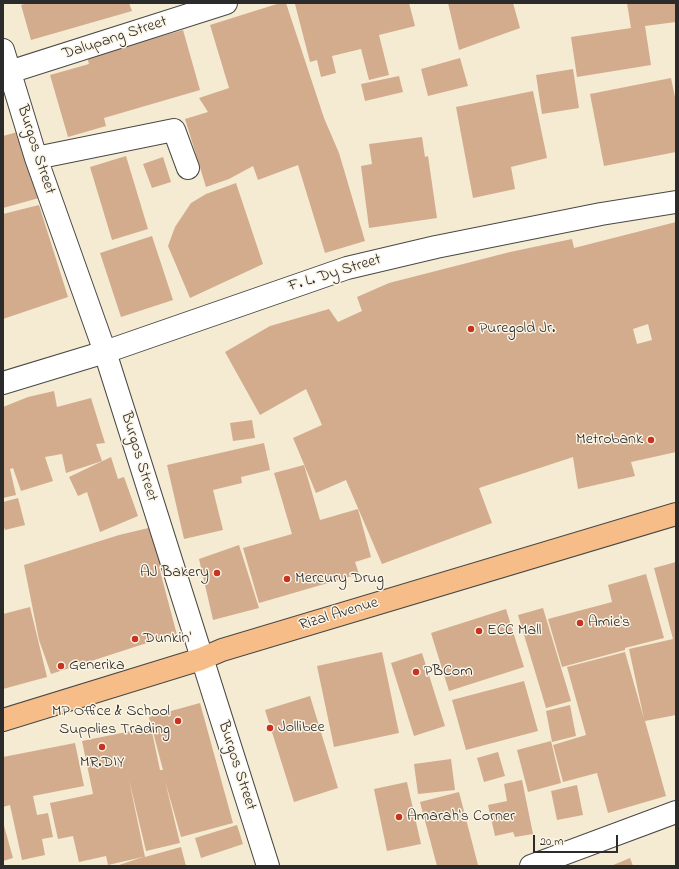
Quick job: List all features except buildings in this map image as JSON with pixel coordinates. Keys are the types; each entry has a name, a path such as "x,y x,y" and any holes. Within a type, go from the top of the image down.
{"main road":[{"name":"Rizal Avenue","path":"3,720 201,659 222,650 676,514"}],"street":[{"name":"Dalupang Street","path":"6,73 226,3"},
{"name":"Burgos Street","path":"3,50 6,73 106,352 201,659 268,866"},
{"path":"36,158 174,130 188,168"},
{"name":"F. L. Dy Street","path":"3,383 106,352 347,268 436,247 601,214 676,202"},
{"path":"532,866 676,812"}],"place":[{"name":"Puregold Jr.","path":"471,329"},
{"name":"Metrobank","path":"651,440"},
{"name":"AJ Bakery","path":"217,573"},
{"name":"Mercury Drug","path":"287,579"},
{"name":"Amie's","path":"580,623"},
{"name":"ECC Mall","path":"479,631"},
{"name":"Dunkin'","path":"135,639"},
{"name":"Generika","path":"61,666"},
{"name":"PBCom","path":"416,672"},
{"name":"MP Office & School Supplies Trading","path":"178,721"},
{"name":"Jollibee","path":"270,728"},
{"name":"MR.DIY","path":"102,747"},
{"name":"Amarah's Corner","path":"399,817"}]}
